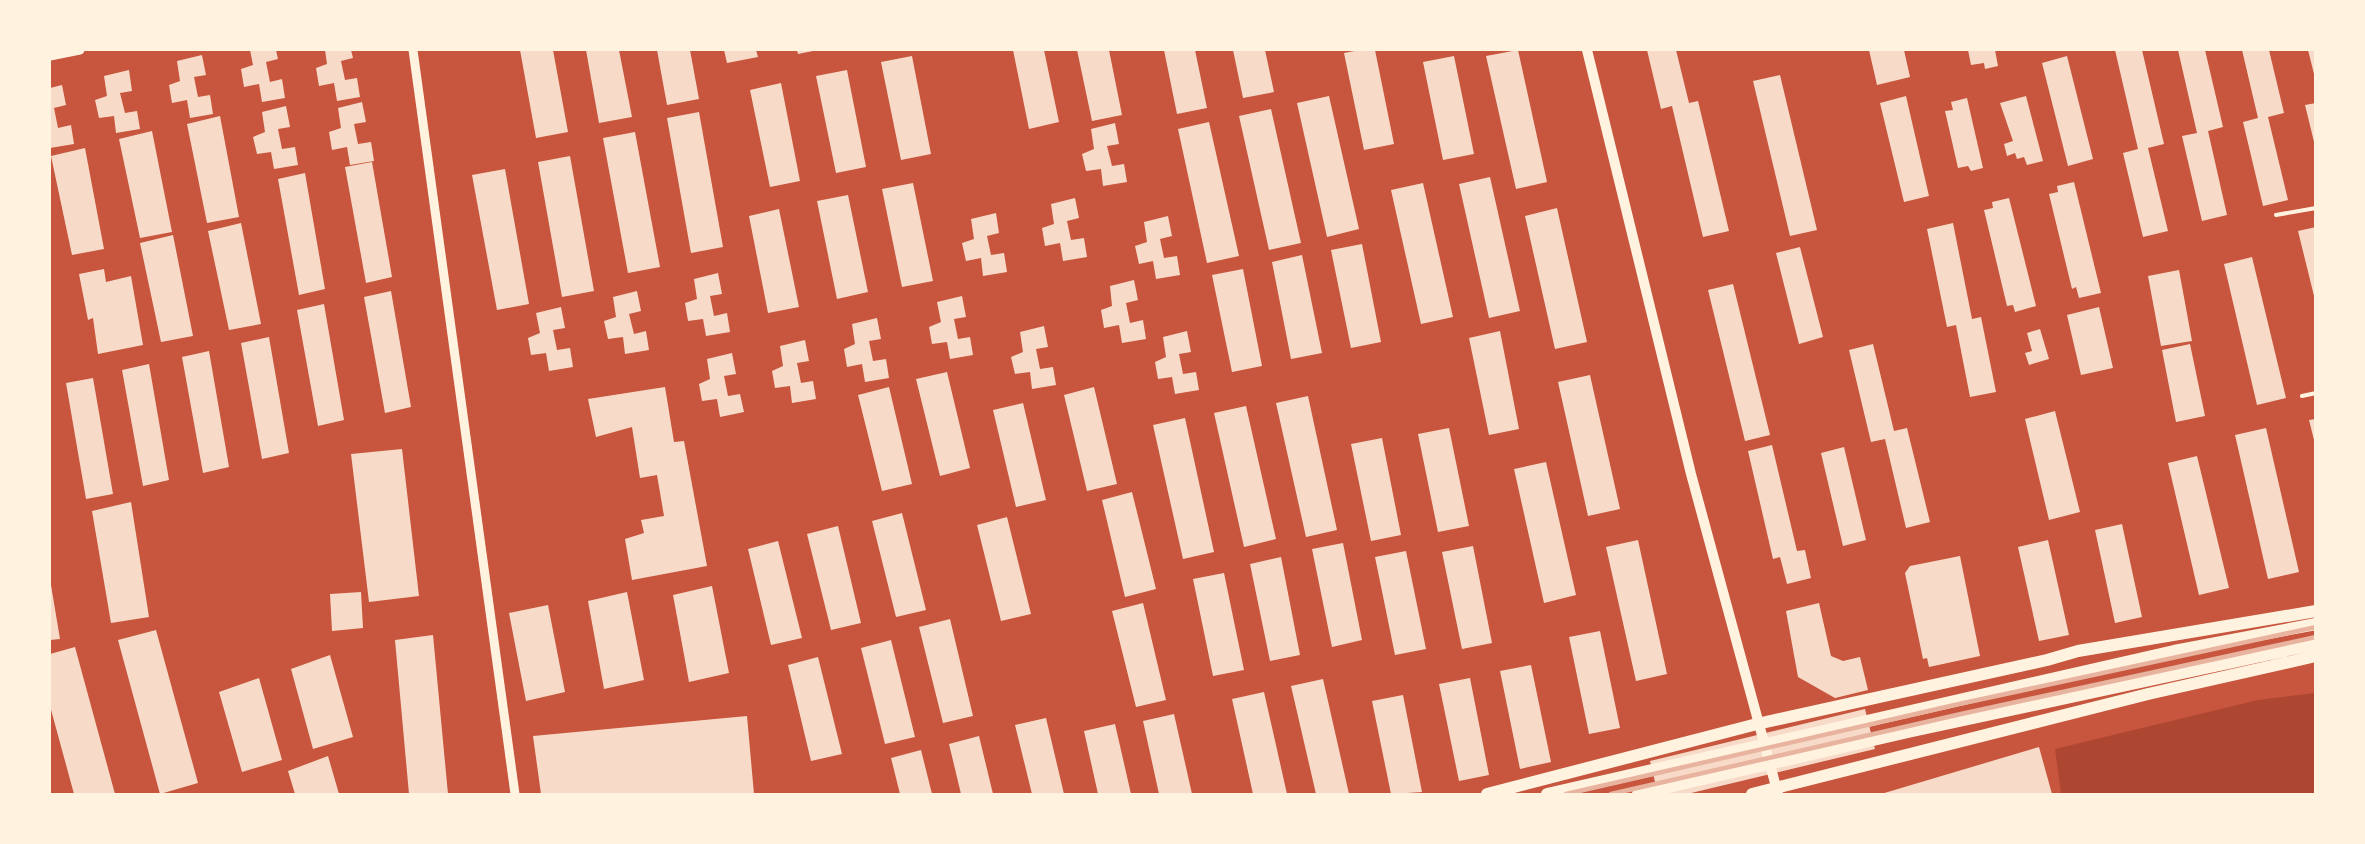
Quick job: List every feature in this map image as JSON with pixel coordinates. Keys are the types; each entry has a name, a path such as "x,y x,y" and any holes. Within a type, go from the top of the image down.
{"main road":[{"path":"1587,50 1691,474 1777,791"},
{"path":"1487,795 1757,724 2047,660 2078,651 2316,610"},
{"path":"1547,795 2151,656 2316,624"},
{"path":"1638,795 1919,729 2316,644"},
{"path":"1752,795 1777,791 2128,699 2316,656"}],"street":[{"path":"50,56 80,50"},
{"path":"413,50 515,795"}],"lane":[{"path":"2276,215 2316,208"},
{"path":"2302,396 2316,393"}],"shaded area":[{"path":"2315,693 2315,794 2061,794 2055,749 2258,700"}],"building":[{"path":"250,50 276,50 278,59 266,62 270,82 282,79 285,98 262,102 259,84 244,87 241,69 253,65"},
{"path":"325,50 351,50 353,58 341,61 345,80 357,78 360,97 337,101 334,83 319,86 316,68 327,64"},
{"path":"520,50 553,50 568,132 536,138"},
{"path":"586,50 619,50 632,117 599,123"},
{"path":"657,50 690,50 699,99 667,105"},
{"path":"724,50 756,50 758,57 727,63"},
{"path":"797,50 813,50 813,51 798,54"},
{"path":"1013,50 1044,50 1059,122 1029,129"},
{"path":"1077,50 1109,50 1122,115 1092,121"},
{"path":"1164,50 1195,50 1207,108 1177,114"},
{"path":"1233,50 1265,50 1274,92 1243,98"},
{"path":"1375,50 1394,144 1364,150 1344,53"},
{"path":"1518,50 1547,182 1516,189 1486,56"},
{"path":"1647,50 1676,50 1689,103 1698,101 1729,231 1703,237 1672,106 1661,109"},
{"path":"1869,50 1904,50 1910,77 1877,85"},
{"path":"1968,50 1995,50 1998,66 1985,69 1984,63 1971,65"},
{"path":"2115,50 2142,50 2164,144 2148,148 2168,231 2143,237 2123,153 2138,149"},
{"path":"2178,50 2205,50 2223,127 2208,131 2227,215 2202,221 2182,136 2197,133"},
{"path":"2242,50 2269,50 2284,113 2268,117 2288,200 2263,206 2243,122 2258,118"},
{"path":"2308,50 2316,50 2316,78 2315,78"},
{"path":"202,55 206,75 194,77 198,97 210,95 213,114 190,118 187,100 172,103 169,85 180,81 177,61"},
{"path":"912,56 931,154 901,160 881,62"},
{"path":"1454,56 1474,154 1443,160 1423,62"},
{"path":"2067,56 2093,159 2068,166 2042,63"},
{"path":"129,70 132,91 120,93 125,113 137,111 140,129 116,133 114,116 99,118 95,100 107,96 104,76"},
{"path":"847,70 866,167 836,173 816,76"},
{"path":"1780,75 1817,230 1790,236 1753,81"},
{"path":"781,83 800,181 770,187 750,90"},
{"path":"62,85 66,105 54,108 58,128 71,125 74,144 50,148 50,88"},
{"path":"1329,96 1359,229 1327,237 1297,103"},
{"path":"1906,96 1929,196 1904,202 1880,103"},
{"path":"2026,96 2043,161 2027,165 2024,157 2017,159 2015,153 2007,156 2004,144 2013,141 2000,103"},
{"path":"1967,98 1983,168 1971,171 1968,166 1958,168 1945,111 1953,110 1951,102"},
{"path":"362,102 366,122 354,124 358,144 371,142 374,161 350,165 347,147 332,150 329,132 341,128 338,108"},
{"path":"2316,103 2316,146 2315,146 2305,105"},
{"path":"286,106 290,127 278,129 282,149 295,147 298,165 274,169 271,152 257,154 253,137 265,132 262,112"},
{"path":"1271,109 1301,243 1269,250 1239,116"},
{"path":"699,112 723,247 691,253 667,118"},
{"path":"220,116 239,217 207,223 187,124"},
{"path":"1209,122 1239,256 1207,263 1178,129"},
{"path":"1115,123 1119,144 1107,146 1112,166 1124,164 1127,182 1103,186 1101,169 1086,171 1082,154 1094,149 1091,129"},
{"path":"152,131 172,232 140,238 119,139"},
{"path":"635,132 660,267 628,273 603,138"},
{"path":"85,148 104,249 72,255 51,156"},
{"path":"570,156 594,291 562,297 538,162"},
{"path":"372,162 392,277 366,283 345,167"},
{"path":"505,169 529,304 497,310 472,175"},
{"path":"305,173 325,289 299,295 278,179"},
{"path":"1490,177 1520,311 1489,318 1459,184"},
{"path":"2074,182 2101,293 2079,298 2076,287 2072,289 2049,194 2058,192 2057,186"},
{"path":"913,183 933,281 902,287 882,189"},
{"path":"1423,183 1453,317 1421,324 1391,190"},
{"path":"848,195 868,292 837,299 817,201"},
{"path":"1075,198 1079,218 1067,221 1071,240 1084,238 1087,257 1063,261 1060,243 1045,246 1042,228 1054,224 1051,204"},
{"path":"2009,198 2036,306 2015,312 2013,305 2007,306 1984,210 1993,208 1992,202"},
{"path":"1557,208 1587,342 1555,349 1525,216"},
{"path":"779,209 799,307 768,313 749,216"},
{"path":"996,213 999,233 987,236 991,255 1004,253 1007,272 983,276 981,258 966,261 962,243 974,239 971,219"},
{"path":"1168,216 1172,236 1160,239 1164,258 1177,256 1180,275 1156,279 1153,261 1139,264 1135,246 1147,242 1144,222"},
{"path":"241,223 261,324 229,330 208,231"},
{"path":"1953,223 1972,319 1981,317 1996,392 1970,397 1956,325 1947,327 1927,229"},
{"path":"2316,227 2316,300 2315,300 2298,231"},
{"path":"173,235 193,336 161,342 140,243"},
{"path":"1362,244 1381,342 1351,348 1331,250"},
{"path":"1800,247 1823,337 1799,344 1776,253"},
{"path":"1302,255 1322,353 1291,359 1272,262"},
{"path":"2252,257 2286,398 2257,405 2224,264"},
{"path":"104,269 106,282 131,276 143,345 98,354 93,318 88,320 79,274"},
{"path":"1243,269 1262,366 1232,372 1212,275"},
{"path":"2179,270 2192,341 2161,346 2148,276"},
{"path":"718,273 722,294 710,296 714,316 727,313 730,332 706,336 703,319 688,321 685,303 697,299 694,279"},
{"path":"1134,280 1138,300 1126,303 1130,323 1143,320 1146,339 1122,343 1119,325 1104,328 1101,310 1112,306 1110,286"},
{"path":"1733,284 1770,435 1745,441 1708,290"},
{"path":"391,291 411,407 385,413 364,297"},
{"path":"637,291 641,311 629,314 634,334 646,331 649,350 625,354 623,337 608,339 604,321 616,317 613,297"},
{"path":"962,296 966,317 954,319 958,339 970,337 973,355 950,359 947,342 932,344 929,327 941,322 937,302"},
{"path":"324,304 344,420 318,426 297,310"},
{"path":"561,307 565,328 553,330 557,350 570,348 573,367 549,371 546,353 531,355 528,338 540,333 536,313"},
{"path":"2099,307 2113,368 2081,375 2067,315"},
{"path":"877,318 881,339 869,341 873,361 886,359 889,378 865,382 862,364 847,367 844,349 855,344 852,324"},
{"path":"1044,326 1048,347 1036,349 1040,369 1053,367 1056,385 1032,389 1030,372 1015,374 1011,357 1023,352 1020,332"},
{"path":"2040,329 2049,359 2029,365 2025,353 2032,351 2027,333"},
{"path":"1187,331 1191,352 1179,354 1183,374 1196,372 1199,390 1175,394 1172,377 1158,379 1155,362 1166,357 1163,337"},
{"path":"1500,331 1519,429 1489,435 1469,338"},
{"path":"269,337 289,453 262,459 241,343"},
{"path":"805,340 809,361 797,363 801,383 813,381 816,399 792,403 790,386 775,388 772,371 783,366 780,346"},
{"path":"1873,344 1894,431 1907,428 1930,522 1906,528 1885,439 1871,442 1849,350"},
{"path":"2190,344 2205,416 2176,422 2162,350"},
{"path":"209,351 229,467 203,473 182,357"},
{"path":"732,353 736,374 724,376 728,396 740,394 744,412 720,417 717,399 702,401 699,384 710,379 707,359"},
{"path":"149,364 169,480 143,486 122,370"},
{"path":"947,372 970,468 940,476 916,379"},
{"path":"1590,375 1620,509 1588,516 1558,382"},
{"path":"93,378 113,494 86,499 66,383"},
{"path":"665,387 674,442 684,441 707,566 632,580 625,539 644,533 641,520 664,516 657,475 640,478 632,427 596,437 588,399"},
{"path":"889,387 912,484 882,491 858,395"},
{"path":"1094,387 1117,484 1087,491 1064,395"},
{"path":"1308,396 1337,530 1306,537 1276,403"},
{"path":"1023,403 1046,500 1016,507 993,410"},
{"path":"1246,406 1276,539 1244,547 1214,413"},
{"path":"2055,411 2080,512 2049,520 2025,419"},
{"path":"1185,418 1214,552 1183,559 1153,425"},
{"path":"2316,419 2316,444 2315,444 2309,420"},
{"path":"1449,428 1469,526 1438,532 1418,434"},
{"path":"2266,428 2299,572 2268,579 2235,435"},
{"path":"1382,438 1401,535 1371,541 1351,444"},
{"path":"1772,445 1797,551 1805,550 1811,578 1787,584 1780,557 1773,559 1748,451"},
{"path":"1844,447 1866,540 1843,546 1821,453"},
{"path":"402,449 419,596 369,602 351,454"},
{"path":"2197,456 2229,588 2199,595 2168,463"},
{"path":"1546,462 1576,595 1544,603 1514,469"},
{"path":"1132,492 1156,589 1125,597 1102,500"},
{"path":"131,502 149,617 111,623 92,511"},
{"path":"902,513 926,610 896,617 872,521"},
{"path":"1007,517 1031,614 1001,621 977,525"},
{"path":"2122,524 2142,617 2115,623 2095,530"},
{"path":"838,526 861,623 831,630 807,534"},
{"path":"1638,540 1667,674 1636,681 1606,547"},
{"path":"2048,540 2069,635 2039,641 2018,547"},
{"path":"778,541 802,638 771,645 748,549"},
{"path":"1343,543 1362,640 1332,647 1312,549"},
{"path":"1473,546 1492,643 1462,649 1442,552"},
{"path":"1406,551 1426,649 1395,655 1375,557"},
{"path":"1960,556 1980,656 1929,667 1927,658 1923,659 1905,573 1910,566"},
{"path":"1281,557 1300,655 1270,661 1250,564"},
{"path":"1224,573 1244,670 1213,676 1193,579"},
{"path":"50,579 60,639 50,640"},
{"path":"712,586 729,673 689,682 673,595"},
{"path":"361,592 363,628 332,631 330,594"},
{"path":"627,592 644,680 604,689 588,601"},
{"path":"1143,603 1166,700 1136,707 1112,611"},
{"path":"1819,603 1831,656 1843,661 1860,657 1868,690 1835,698 1798,677 1786,611"},
{"path":"548,605 565,692 526,701 509,613"},
{"path":"950,619 973,716 943,723 919,627"},
{"path":"156,630 198,783 160,794 118,640"},
{"path":"1600,631 1620,728 1589,734 1569,637"},
{"path":"433,635 448,794 409,794 395,640"},
{"path":"891,640 915,737 885,744 861,648"},
{"path":"75,647 115,794 74,794 50,706 50,654"},
{"path":"330,655 353,737 313,749 291,669"},
{"path":"818,657 842,754 811,761 788,665"},
{"path":"1531,665 1551,762 1520,769 1500,671"},
{"path":"259,678 282,760 242,772 219,692"},
{"path":"1470,678 1489,775 1459,781 1439,684"},
{"path":"1323,679 1349,794 1316,794 1291,686"},
{"path":"1264,692 1287,794 1253,794 1232,699"},
{"path":"1403,695 1422,792 1391,794 1372,701"},
{"path":"1865,709 1875,749 1687,794 1658,794 1650,761"},
{"path":"1174,714 1192,794 1159,794 1143,721"},
{"path":"747,716 754,794 541,794 533,736"},
{"path":"1046,718 1064,794 1032,794 1015,725"},
{"path":"1115,724 1131,794 1098,794 1084,731"},
{"path":"979,736 993,794 961,794 949,744"},
{"path":"2039,747 2052,794 1881,794"},
{"path":"921,750 932,794 900,794 891,758"},
{"path":"328,756 339,794 295,794 288,771"}],"railway":[{"path":"1566,794 1959,704 2316,627"},
{"path":"1611,794 1961,714 2316,637"}]}
